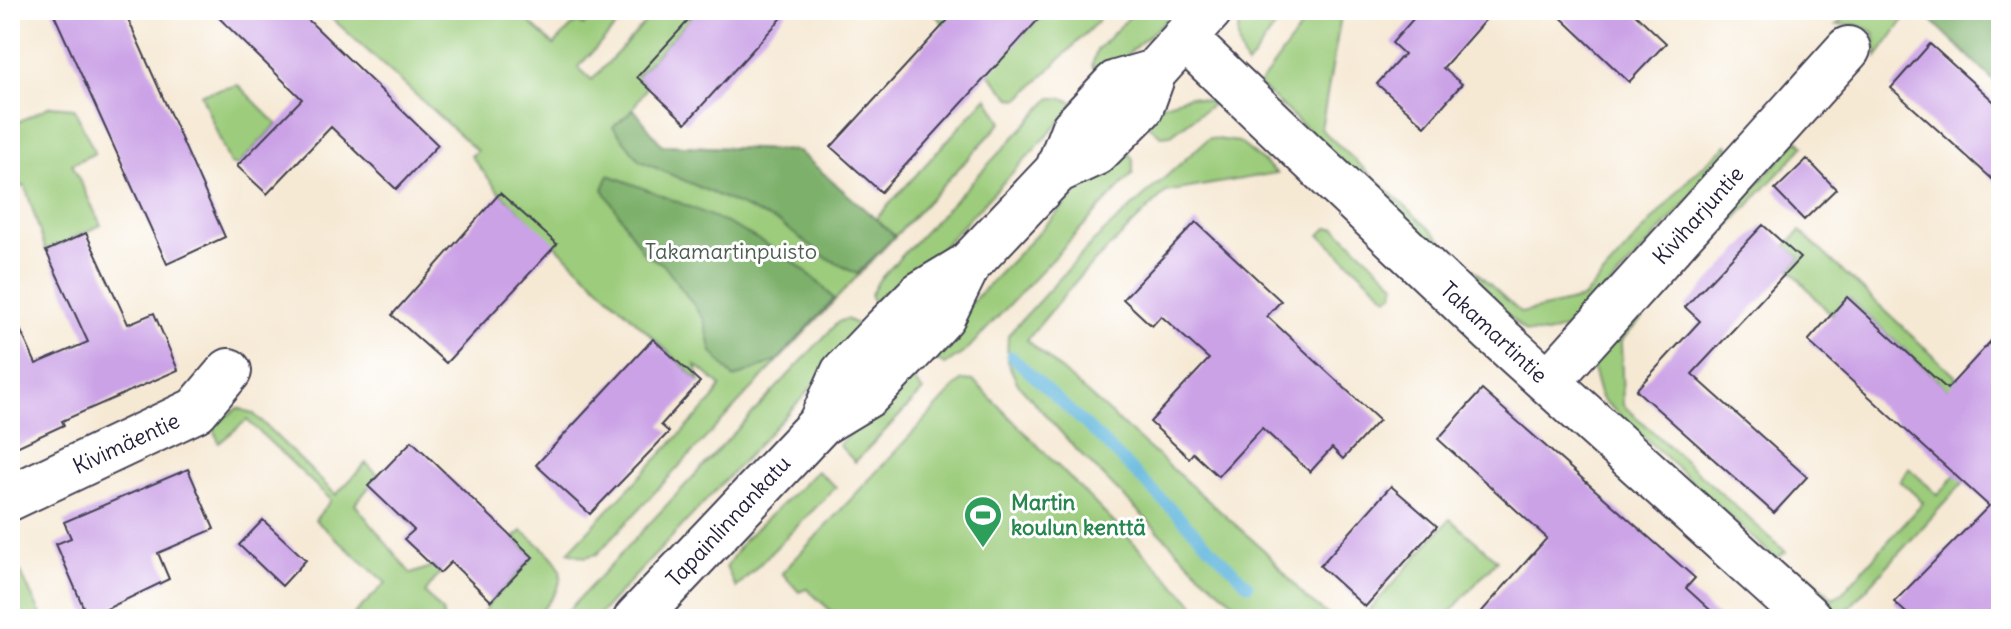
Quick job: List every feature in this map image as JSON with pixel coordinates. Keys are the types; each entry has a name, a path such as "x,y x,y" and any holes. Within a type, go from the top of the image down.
{"street":[{"name":"Tapainlinnankatu","path":"636,619 820,424 868,395 943,316 968,265 1057,171 1096,153 1141,108 1154,72 1197,24"},
{"name":"Takamartintie","path":"1197,24 1548,382 1810,619"},
{"name":"Kiviharjuntie","path":"1548,382 1848,49"},
{"name":"Kivimäentie","path":"10,498 196,410 229,371"}],"green space":[{"name":"Takamartinpuisto","path":"323,10 516,10 554,45 577,21 583,26 599,10 632,10 578,67 592,80 657,10 698,10 637,76 647,87 629,114 662,145 798,151 875,220 987,97 1002,122 597,554 585,557 568,552 713,400 721,386 696,365 700,382 500,193 471,156 477,151"},
{"path":"931,10 963,10 1008,51 1047,10 1100,10 1098,21 1020,99 1011,98"},
{"path":"1136,10 1178,10 1101,77 1092,65 1097,50"},
{"path":"1246,10 1287,10 1247,66 1238,38"},
{"path":"1314,10 1347,10 1341,16 1321,129 1521,313 1582,299 1692,176 1727,145 1733,152 1574,325 1547,334 1526,332 1259,85"},
{"path":"1854,10 1911,10 1877,57 1874,32 1854,24 1836,25"},
{"path":"1921,10 2001,10 2001,88"},
{"path":"238,85 277,124 237,166 230,164 201,94"},
{"path":"1190,96 1214,103 1171,135 1161,136 1146,123 1160,105"},
{"path":"1051,98 1063,98 1077,104 882,311 870,296 879,280"},
{"path":"50,106 74,108 95,153 72,164 101,225 46,251 25,186 20,187 10,165 10,126"},
{"path":"634,109 662,145 798,151 895,236 857,274 825,257 780,223 640,161 613,127"},
{"path":"1209,138 1239,142 1277,173 1166,192 1080,276 1027,340 1265,551 1307,599 1334,619 1253,619 1200,573 1074,447 1018,384 1007,361 1008,335 1094,241"},
{"path":"1798,140 1804,146 1621,341 1623,405 1786,552 1775,558 1601,398 1592,365"},
{"path":"1122,145 1133,159 1133,173 966,351 945,365 925,351"},
{"path":"609,175 699,211 759,240 812,277 834,299 778,360 734,378 712,352 704,319 663,264 644,254 603,189"},
{"path":"1327,228 1336,228 1396,284 1393,294 1387,297 1320,235"},
{"path":"1800,231 2001,419 2001,441 1849,608 1859,619 1843,619 1800,579 1807,573 1833,598 1843,592 1923,502 1900,481 1909,468 1938,495 1994,432 1848,298 1831,315 1790,269 1800,258 1786,246"},
{"path":"846,319 861,326 862,334 595,619 560,619 838,322"},
{"path":"906,371 923,391 855,462 839,445"},
{"name":"Martin koulun kenttä","path":"962,380 974,381 1209,619 840,619 807,589 799,592 782,573"},
{"path":"238,408 254,414 336,495 366,463 379,475 355,504 411,574 433,566 440,573 425,593 442,611 444,619 349,619 386,583 315,520 331,500 247,420 219,443 213,426"},
{"path":"817,471 836,487 736,588 726,567 744,540"},
{"path":"1450,519 1497,560 1444,619 1374,619 1367,613"},
{"path":"522,531 549,553 556,563 560,581 556,592 534,619 479,619 491,601 533,557 514,538"},
{"path":"10,563 20,571 43,619 24,619 10,595"}],"building":[{"path":"52,10 124,10 225,237 167,264"},
{"path":"211,10 298,10 438,145 396,189 331,127 267,194 237,166 302,99"},
{"path":"698,10 789,10 686,123 637,77"},
{"path":"957,10 1047,10 881,192 831,147"},
{"path":"1421,10 1494,10 1443,68 1462,84 1425,126 1377,84 1404,54 1392,43"},
{"path":"1553,10 1631,10 1666,43 1629,82"},
{"path":"1930,44 2001,108 2001,187 1891,88"},
{"path":"1807,159 1836,189 1804,220 1775,190"},
{"path":"500,193 557,244 446,363 392,315"},
{"path":"1196,222 1281,301 1267,316 1379,420 1343,459 1332,448 1310,472 1262,428 1218,476 1193,453 1189,458 1150,422 1209,359 1161,316 1152,326 1123,299"},
{"path":"1763,225 1800,258 1692,374 1807,477 1774,513 1636,390 1700,321 1685,307"},
{"path":"86,233 128,324 154,313 178,370 62,421 64,425 10,450 10,307 36,364 88,342 46,251"},
{"path":"1847,297 1947,389 2001,330 2001,619 1913,619 1894,602 1989,506 1808,341"},
{"path":"653,339 700,382 661,425 669,432 590,514 536,465"},
{"path":"1482,390 1695,578 1686,588 1720,619 1475,619 1547,538 1438,439"},
{"path":"412,441 533,557 491,601 451,562 440,573 404,539 414,530 368,486"},
{"path":"188,469 214,529 158,553 169,579 88,618 56,544 71,538 64,522"},
{"path":"1391,486 1437,526 1365,607 1320,566"},
{"path":"263,520 306,560 282,586 239,545"}],"waterway":[{"path":"1011,356 1101,439 1248,585"},
{"path":"1279,611 1290,619"}],"place":[{"name":"Martin koulun kenttä","path":"983,549"}]}
